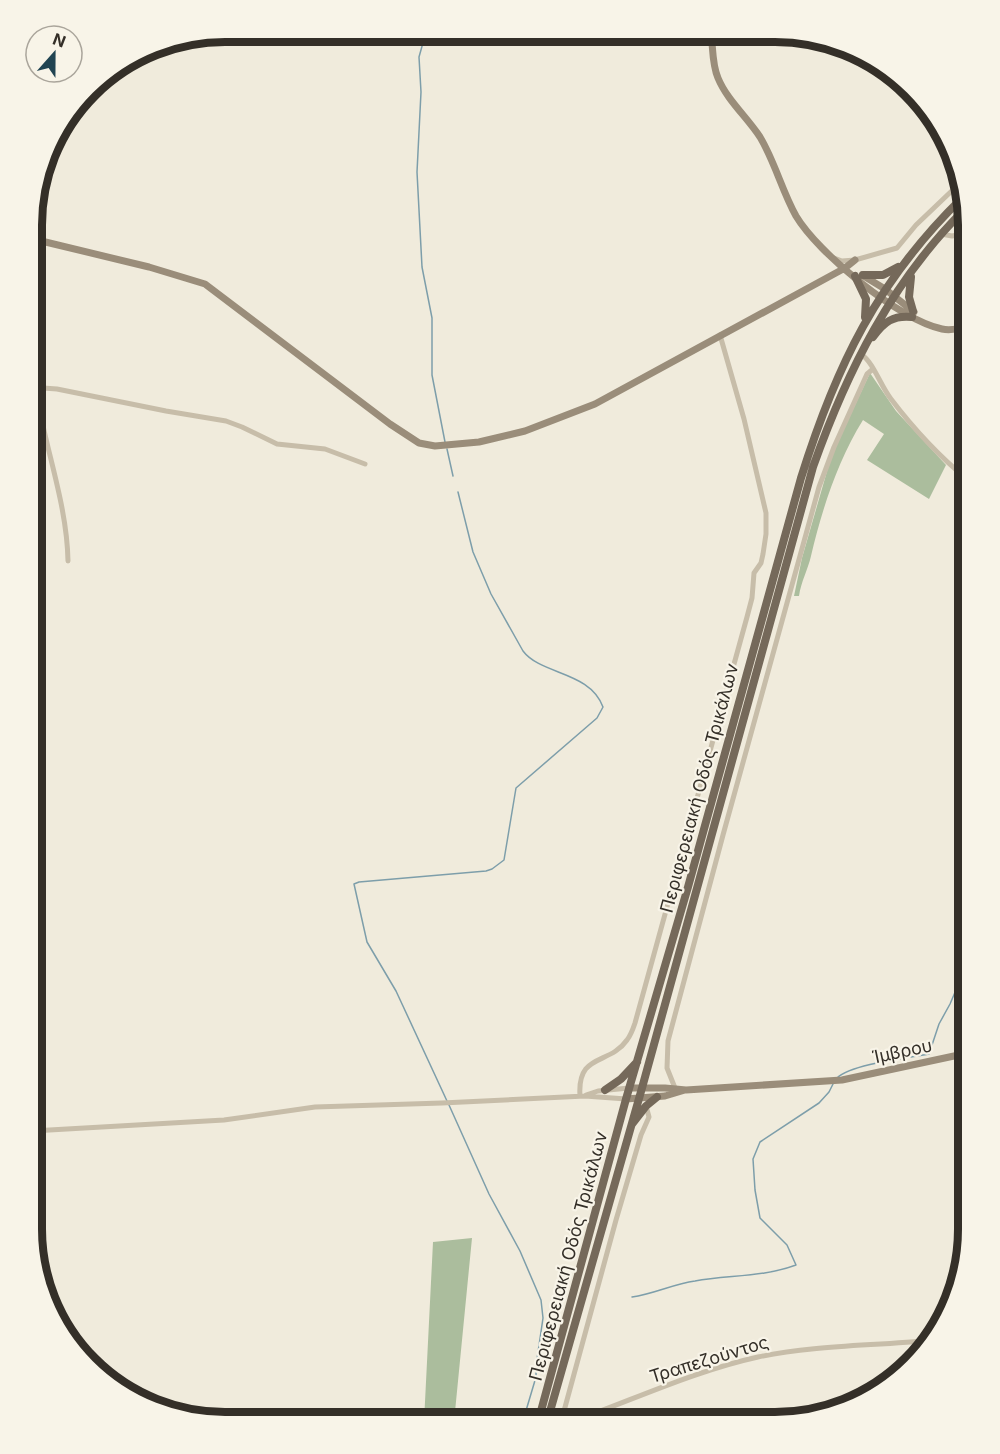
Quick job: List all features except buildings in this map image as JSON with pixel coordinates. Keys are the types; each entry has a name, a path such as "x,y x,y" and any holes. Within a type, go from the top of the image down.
{"main road":[{"name":"Περιφερειακή Οδός Τρικάλων","path":"542,1412 629,1088 801,478 820,422 863,324 880,296 932,227 956,204"},
{"name":"Περιφερειακή Οδός Τρικάλων","path":"542,1412 642,1088 807,486 831,417 862,352 892,299 941,234 957,217"},
{"path":"853,273 883,275 902,264"},
{"path":"862,352 889,320 912,314 909,297 912,272"},
{"path":"853,273 866,299 863,324"},
{"path":"606,1090 621,1080 638,1061"},
{"path":"630,1128 646,1106 657,1097"}],"street":[{"path":"712,42 717,77 759,137 796,216 832,258 880,296 892,299"},
{"path":"832,258 842,261 855,260 892,250 901,245 916,225 954,189"},
{"path":"941,234 958,235"},
{"path":"42,241 149,267 205,284 404,434 424,444 439,446 513,435 578,412 720,335 853,273"},
{"path":"853,273 855,260"},
{"path":"853,273 885,289 892,299 923,321 944,330 958,329"},
{"path":"583,1096 580,1079 588,1066 627,1042 635,1023 747,617 752,598 754,573 761,563 763,554 766,521 764,501 720,335"},
{"path":"862,352 869,360 886,392 910,422 958,471"},
{"path":"675,1088 668,1068 668,1041 723,835 819,487 843,425 867,374 873,369"},
{"path":"42,390 50,387 226,421 277,444 325,449 365,464"},
{"path":"42,421 63,512 68,561"},
{"name":"Ίμβρου","path":"686,1090 842,1080 958,1055"},
{"path":"583,1096 606,1090 629,1088 686,1090"},
{"path":"42,1130 224,1120 315,1107 458,1103 583,1096 626,1099 657,1097 686,1090"},
{"path":"564,1412 616,1220 641,1136 649,1117 646,1106"},
{"name":"Τραπεζούντος","path":"597,1412 666,1386 755,1358 790,1352 920,1341"}],"green space":[{"path":"870,373 896,411 946,465 929,499 867,460 884,434 863,420 838,468 799,596 794,596 802,558 832,454"},
{"path":"472,1238 455,1412 424,1412 433,1242"}],"waterway":[{"path":"423,42 419,57 421,92 417,172 422,267 432,318 432,375 445,442"},
{"path":"447,449 453,476"},
{"path":"447,1101 396,991 367,942 354,884 492,869 504,860 516,788 597,718 603,707 597,695 588,686 541,665 523,651 491,594 473,552 458,492"},
{"path":"958,881 958,898"},
{"path":"837,1078 866,1065 929,1054 939,1024 958,985"},
{"path":"632,1297 687,1282 759,1274 796,1265 787,1245 760,1218 753,1159 760,1142 819,1103 834,1082"},
{"path":"449,1105 489,1194 520,1251 541,1300 543,1318 536,1377 526,1412"}]}
